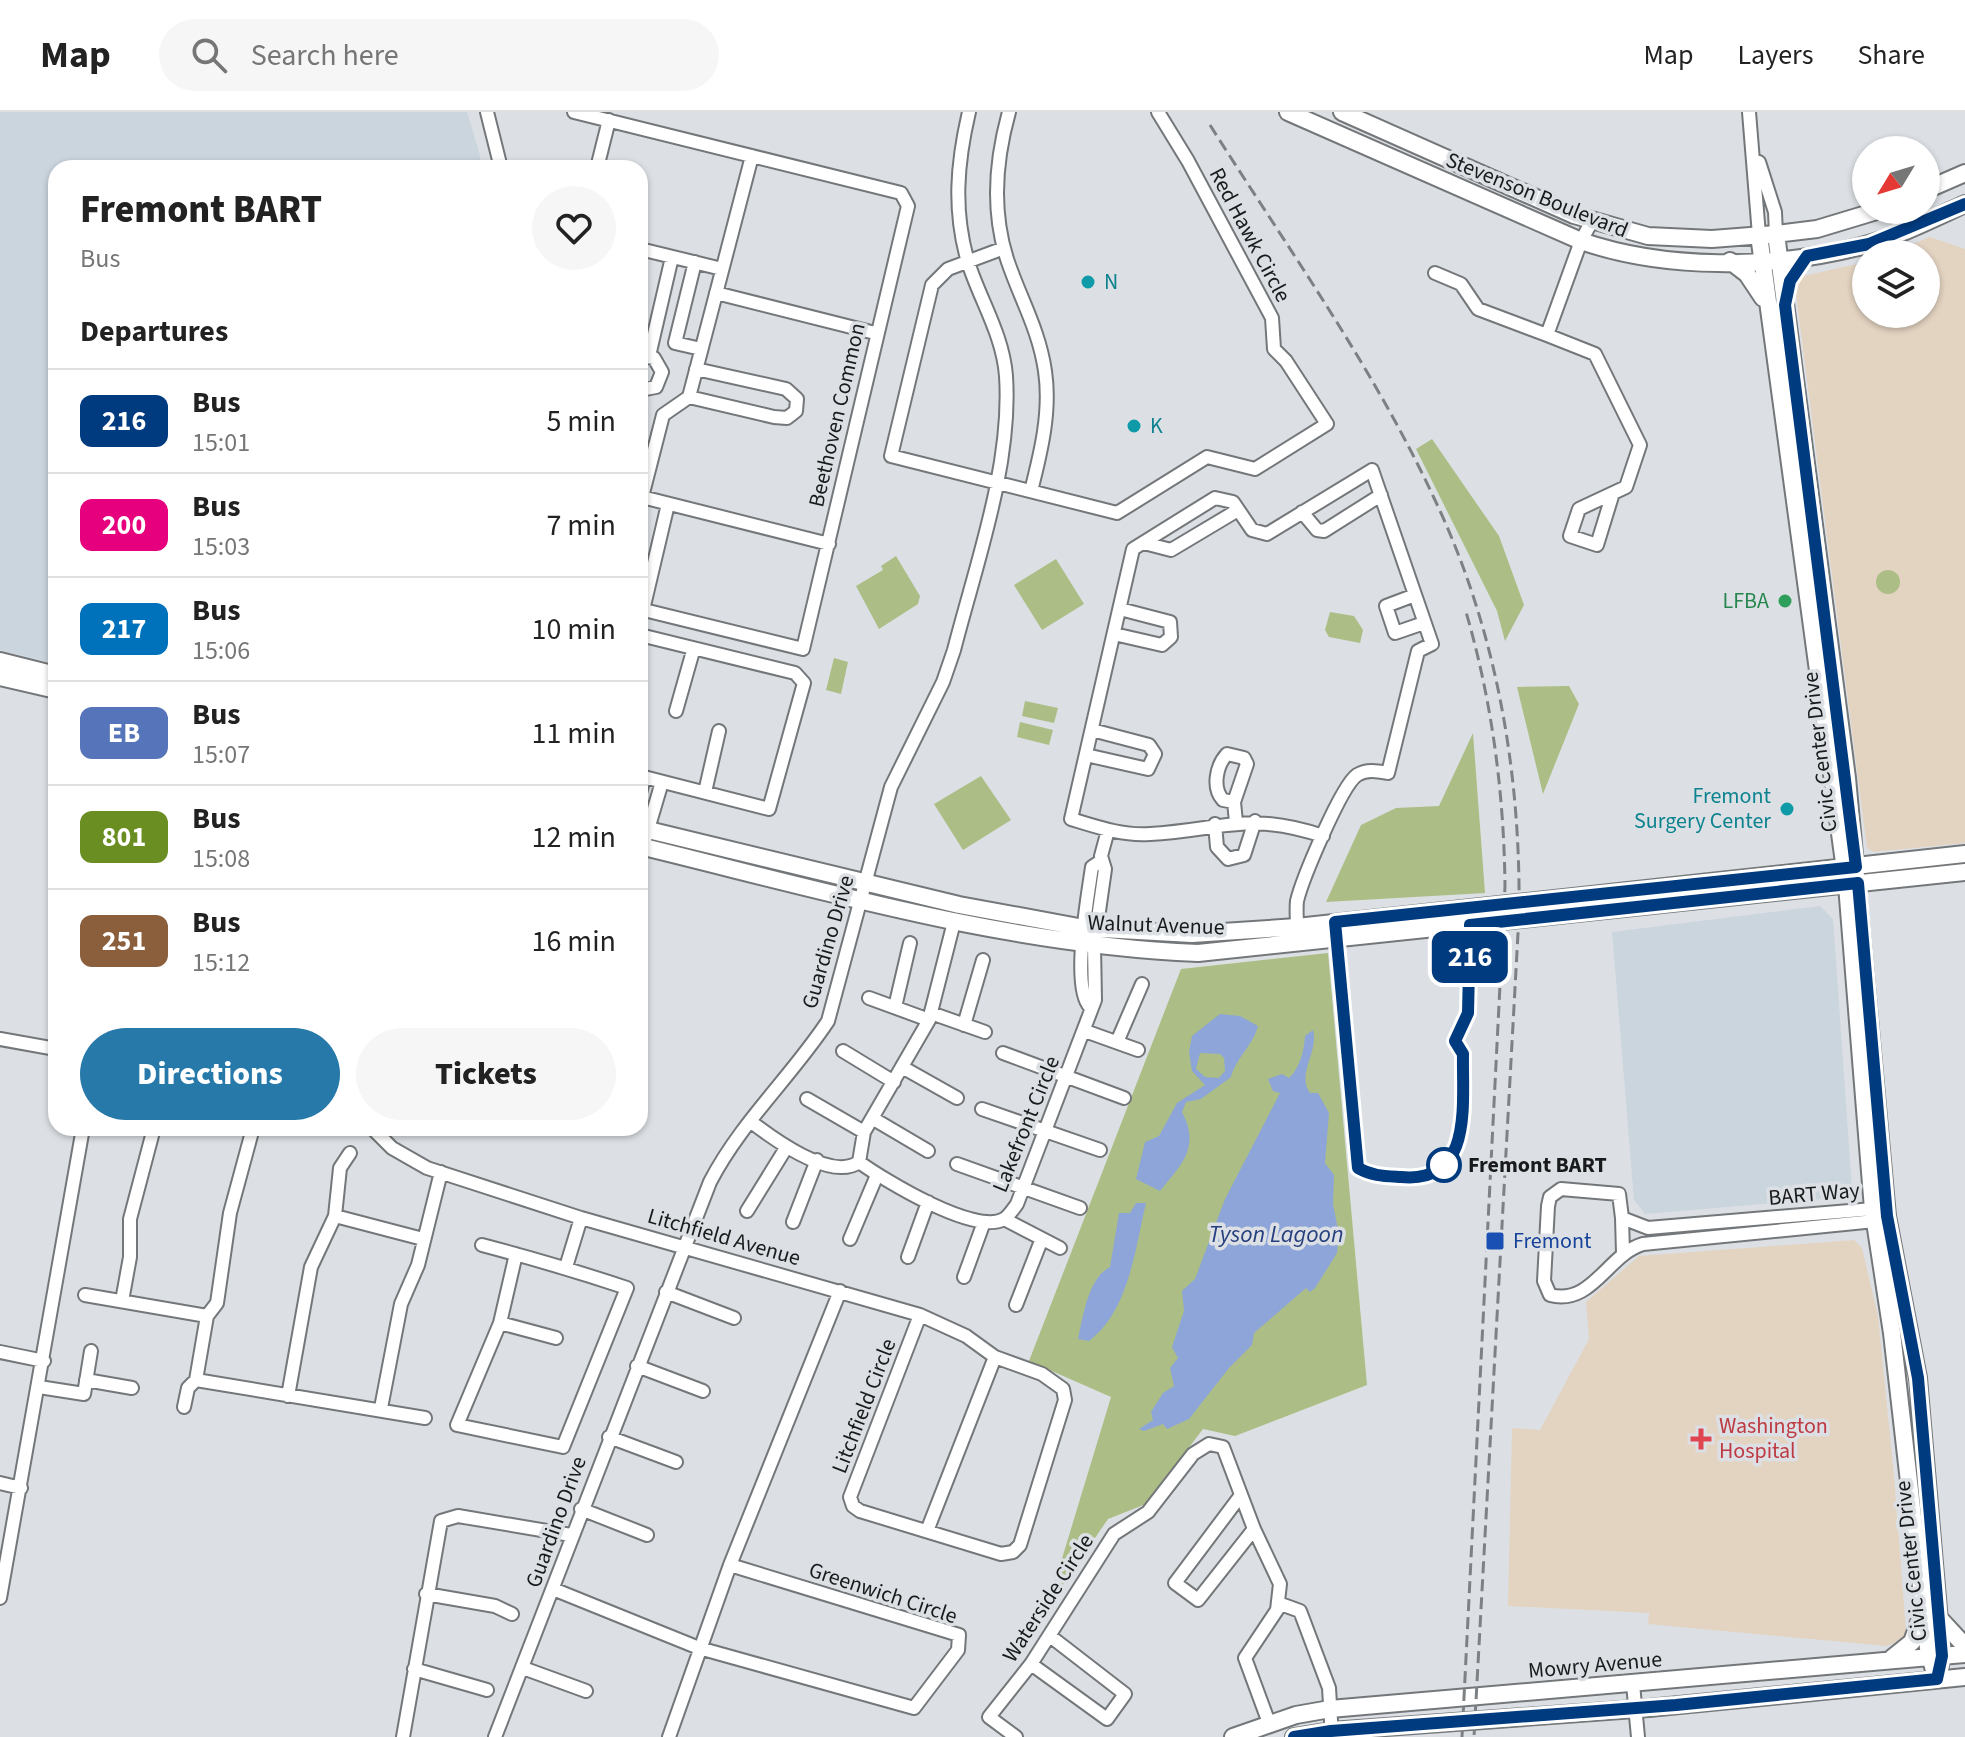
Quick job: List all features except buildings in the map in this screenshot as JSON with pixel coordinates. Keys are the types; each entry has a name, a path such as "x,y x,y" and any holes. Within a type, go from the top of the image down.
{"main road":[{"name":"Stevenson Boulevard","path":"1288,112 1581,241 1617,253 1665,262 1807,256 1869,244 1965,204"},
{"name":"Stevenson Boulevard","path":"1342,112 1592,221 1666,239 1817,229 1852,218"},
{"path":"1940,184 1965,173"},
{"name":"Civic Center Drive","path":"1768,234 1771,259 1769,315 1851,876"},
{"path":"1785,305 1790,281 1807,256"},
{"name":"Civic Center Drive","path":"1771,259 1785,305 1851,876 1878,1215 1923,1608 1936,1656"},
{"path":"1730,261 1760,289 1769,315"},
{"path":"0,661 48,673"},
{"path":"0,677 48,688"},
{"name":"Walnut Avenue","path":"648,838 862,901 954,922 1088,946 1214,952 1851,876 1965,854"},
{"name":"Walnut Avenue","path":"648,838 1090,928 1192,934 1851,876 1965,872"},
{"name":"Civic Center Drive","path":"1878,1215 1918,1378 1939,1618 1937,1679"},
{"path":"1883,1661 1909,1645 1919,1627 1923,1608"},
{"path":"1939,1618 1965,1646"},
{"name":"Mowry Avenue","path":"1233,1737 1269,1723 1330,1709 1965,1654"},
{"name":"Mowry Avenue","path":"1294,1737 1444,1730 1965,1677"}],"street":[{"path":"487,112 499,160"},
{"name":"Beethoven Common","path":"574,112 901,193 907,199 803,649 648,611"},
{"name":"Guardino Drive","path":"495,1737 683,1245 716,1170 828,1021 891,787 943,682 954,650 996,482 1006,427 1006,374 998,335 968,261 958,210 958,160 969,112"},
{"path":"1009,112 1002,137 996,191 1004,248 1033,318 1045,372 1047,407 1031,491"},
{"name":"Red Hawk Circle","path":"968,261 948,269 932,285 891,456 1117,513 1207,457 1255,469 1327,424 1286,361 1274,349 1272,318 1188,161 1158,112"},
{"name":"Civic Center Drive","path":"1749,112 1753,144 1775,212 1768,234"},
{"path":"599,160 609,120"},
{"path":"648,474 663,415 689,397 752,156"},
{"path":"1547,335 1581,241 1592,221"},
{"path":"968,261 1004,248"},
{"path":"648,251 722,269"},
{"path":"648,342 672,257"},
{"path":"695,262 675,343 701,349"},
{"path":"1435,273 1461,284 1478,309 1595,354 1640,445 1626,487 1613,493"},
{"path":"716,293 875,333"},
{"path":"648,358 661,366 662,377 656,387 648,388"},
{"path":"689,397 774,417 787,418 796,411 797,399 786,389 696,369"},
{"path":"1297,927 1297,902 1323,836 1348,785 1358,774 1370,770 1388,773 1418,651 1432,644 1372,470 1267,534 1252,530 1233,502 1215,498 1133,549 1071,819 1108,830 1150,834 1236,822 1276,822 1323,836"},
{"path":"1302,512 1317,530 1324,531 1381,495"},
{"path":"648,503 668,504 829,544"},
{"name":"Beethoven Common","path":"648,586 668,504"},
{"path":"1144,543 1171,550 1238,510"},
{"path":"1415,595 1386,606 1395,633 1424,623"},
{"path":"1114,634 1162,645 1171,637 1170,622 1120,609"},
{"path":"648,637 693,651 795,673 804,683 769,809 648,778"},
{"path":"676,711 693,651"},
{"path":"1086,755 1137,769 1148,769 1155,754 1149,745 1092,730"},
{"path":"705,792 719,731"},
{"path":"648,823 662,782"},
{"path":"1234,802 1236,822"},
{"path":"1215,824 1217,847 1228,859 1244,855 1255,821"},
{"name":"Lakefront Circle","path":"859,1162 928,1202 984,1222 1004,1219 1017,1204 1085,1031 1090,1007 1084,1001 1082,988 1090,928 1105,869 1101,861 1108,830"},
{"path":"750,1121 786,1148 817,1160 840,1168 859,1162 864,1132 930,1016 954,922"},
{"path":"895,1007 910,943"},
{"path":"964,1025 983,960"},
{"path":"1117,1042 1142,984"},
{"path":"869,998 985,1032"},
{"path":"1085,1031 1138,1050"},
{"path":"0,1039 48,1048"},
{"path":"843,1051 894,1082"},
{"path":"1003,1053 1124,1098"},
{"path":"902,1067 957,1098"},
{"path":"807,1099 864,1132"},
{"path":"982,1109 1100,1150"},
{"path":"872,1118 928,1151"},
{"path":"0,1598 5,1540 21,1488 82,1136"},
{"path":"122,1301 130,1257 130,1219 152,1136"},
{"path":"184,1407 188,1388 196,1380 207,1316 217,1303 230,1213 251,1136"},
{"name":"Litchfield Avenue","path":"380,1136 392,1148 441,1172 581,1218 920,1315 966,1336 995,1357 1042,1374 1063,1389"},
{"path":"747,1211 786,1148"},
{"path":"288,1396 311,1267 335,1216 340,1168 350,1153"},
{"path":"793,1222 817,1160"},
{"path":"957,1164 1080,1208"},
{"path":"381,1408 401,1304 418,1265 441,1172"},
{"path":"850,1239 877,1175"},
{"name":"BART Way","path":"1556,1190 1619,1194 1622,1218 1648,1228 1878,1215 1649,1243 1623,1253 1576,1295 1557,1297 1546,1289 1548,1206 1556,1190"},
{"path":"908,1257 928,1202"},
{"path":"335,1216 423,1239"},
{"path":"566,1267 581,1218"},
{"path":"1622,1218 1623,1253"},
{"path":"1004,1219 1041,1241 1060,1248"},
{"path":"964,1277 984,1222"},
{"path":"1016,1305 1041,1241"},
{"path":"482,1245 566,1267 627,1288 563,1447 457,1425 500,1323 516,1254"},
{"path":"669,1737 730,1565 840,1291"},
{"path":"666,1292 734,1318"},
{"path":"85,1295 207,1316"},
{"name":"Litchfield Circle","path":"920,1315 850,1497 853,1506 860,1511 1001,1554 1013,1552 1020,1545 1065,1400 1063,1389"},
{"path":"500,1323 556,1338"},
{"path":"39,1387 84,1394 91,1351"},
{"path":"0,1352 44,1361"},
{"path":"927,1531 995,1357"},
{"path":"637,1366 703,1391"},
{"path":"86,1380 132,1388"},
{"path":"196,1380 374,1410 381,1408 425,1418"},
{"path":"609,1437 676,1462"},
{"name":"Waterside Circle","path":"1016,1737 989,1717 1031,1664 1114,1534 1148,1512 1193,1454 1209,1444 1223,1447 1254,1529 1280,1584 1277,1607"},
{"path":"0,1483 21,1488"},
{"path":"1241,1495 1175,1583 1198,1600 1254,1529"},
{"path":"581,1509 647,1535"},
{"path":"403,1737 441,1521 448,1517 571,1535"},
{"name":"Greenwich Circle","path":"699,1648 914,1708 958,1650 959,1635 730,1565"},
{"path":"553,1589 699,1648"},
{"path":"426,1594 495,1606 512,1614"},
{"path":"1269,1723 1245,1658 1277,1607 1301,1615 1329,1688 1332,1734"},
{"path":"1031,1664 1107,1719 1125,1694 1050,1636"},
{"path":"523,1668 586,1691"},
{"path":"414,1669 487,1690"},
{"path":"1633,1684 1638,1737"}],"shaded area":[{"path":"0,112 467,112 480,160 48,160 48,662 0,650"},
{"path":"1940,240 1965,249 1965,843 1873,852 1867,848 1794,278 1852,265 1852,328 1940,328"},
{"path":"1820,906 1833,919 1852,1188 1845,1197 1645,1214 1634,1200 1612,932"},
{"name":"Washington Hospital","path":"1854,1240 1862,1248 1878,1316 1906,1631 1903,1639 1887,1646 1648,1624 1649,1613 1508,1606 1512,1428 1540,1430 1589,1339 1586,1302 1639,1256"}],"green space":[{"path":"1432,439 1499,536 1524,605 1505,641 1497,611 1416,449"},
{"path":"896,556 920,596 918,604 879,629 856,586 883,570 881,566"},
{"path":"1056,559 1084,604 1042,630 1014,585"},
{"path":"1888,570 1896,574 1900,582 1896,590 1888,594 1880,590 1876,582 1880,574"},
{"path":"1330,612 1354,616 1363,630 1360,643 1329,637 1325,630"},
{"path":"834,658 848,662 841,694 826,690"},
{"path":"1569,686 1579,704 1543,794 1517,687"},
{"path":"1025,701 1058,708 1054,723 1022,716"},
{"path":"1020,722 1053,730 1049,745 1017,737"},
{"path":"1473,733 1485,893 1326,902 1361,825 1396,808 1439,806"},
{"path":"981,776 1011,820 963,850 934,804"},
{"path":"1328,953 1367,1385 1235,1436 1203,1429 1146,1504 1108,1519 1047,1608 1111,1397 1029,1361 1181,969"}],"water":[{"path":"1220,1014 1240,1016 1258,1026 1231,1077 1201,1099 1186,1102 1182,1112 1187,1124 1189,1145 1182,1163 1160,1191 1136,1179 1145,1142 1159,1136 1177,1103 1205,1085 1192,1071 1189,1052 1192,1036","holes":["1200,1053 1220,1054 1224,1058 1225,1071 1219,1078 1205,1077 1196,1069"]},
{"name":"Tyson Lagoon","path":"1313,1030 1313,1046 1305,1078 1310,1093 1318,1093 1329,1113 1325,1163 1334,1175 1333,1204 1339,1235 1337,1253 1315,1288 1310,1292 1306,1288 1254,1333 1252,1345 1229,1368 1189,1419 1167,1429 1163,1424 1144,1431 1139,1429 1153,1420 1151,1412 1163,1393 1174,1386 1170,1368 1178,1358 1172,1347 1184,1311 1182,1291 1195,1279 1225,1199 1280,1093 1273,1091 1268,1079 1282,1074 1289,1078 1293,1074 1301,1059 1305,1036"},
{"path":"1136,1203 1146,1203 1122,1296 1102,1328 1089,1341 1078,1339 1096,1280 1110,1267 1119,1213 1130,1213"}],"railway":[{"path":"1210,125 1357,355 1434,498 1456,547 1489,649 1509,754 1515,807 1519,915 1474,1737"},
{"path":"1462,1737 1505,886 1495,748 1483,679 1466,612"}],"bus line":[{"name":"216","path":"1294,1737 1331,1731 1676,1705 1937,1679 1942,1656 1918,1378 1909,1317 1887,1216 1858,883 1470,925 1468,1013 1455,1041 1463,1054 1461,1137 1454,1155 1438,1170 1419,1178 1370,1174 1358,1168 1335,922 1856,867 1785,305 1790,281 1807,256 1869,244 1965,204"}],"place":[{"name":"N","path":"1088,282"},
{"name":"K","path":"1134,426"},
{"name":"LFBA","path":"1785,601"},
{"name":"Fremont Surgery Center","path":"1787,809"},
{"name":"Fremont BART","path":"1444,1165"},
{"name":"Fremont","path":"1495,1241"},
{"name":"Washington Hospital","path":"1701,1439"}]}
